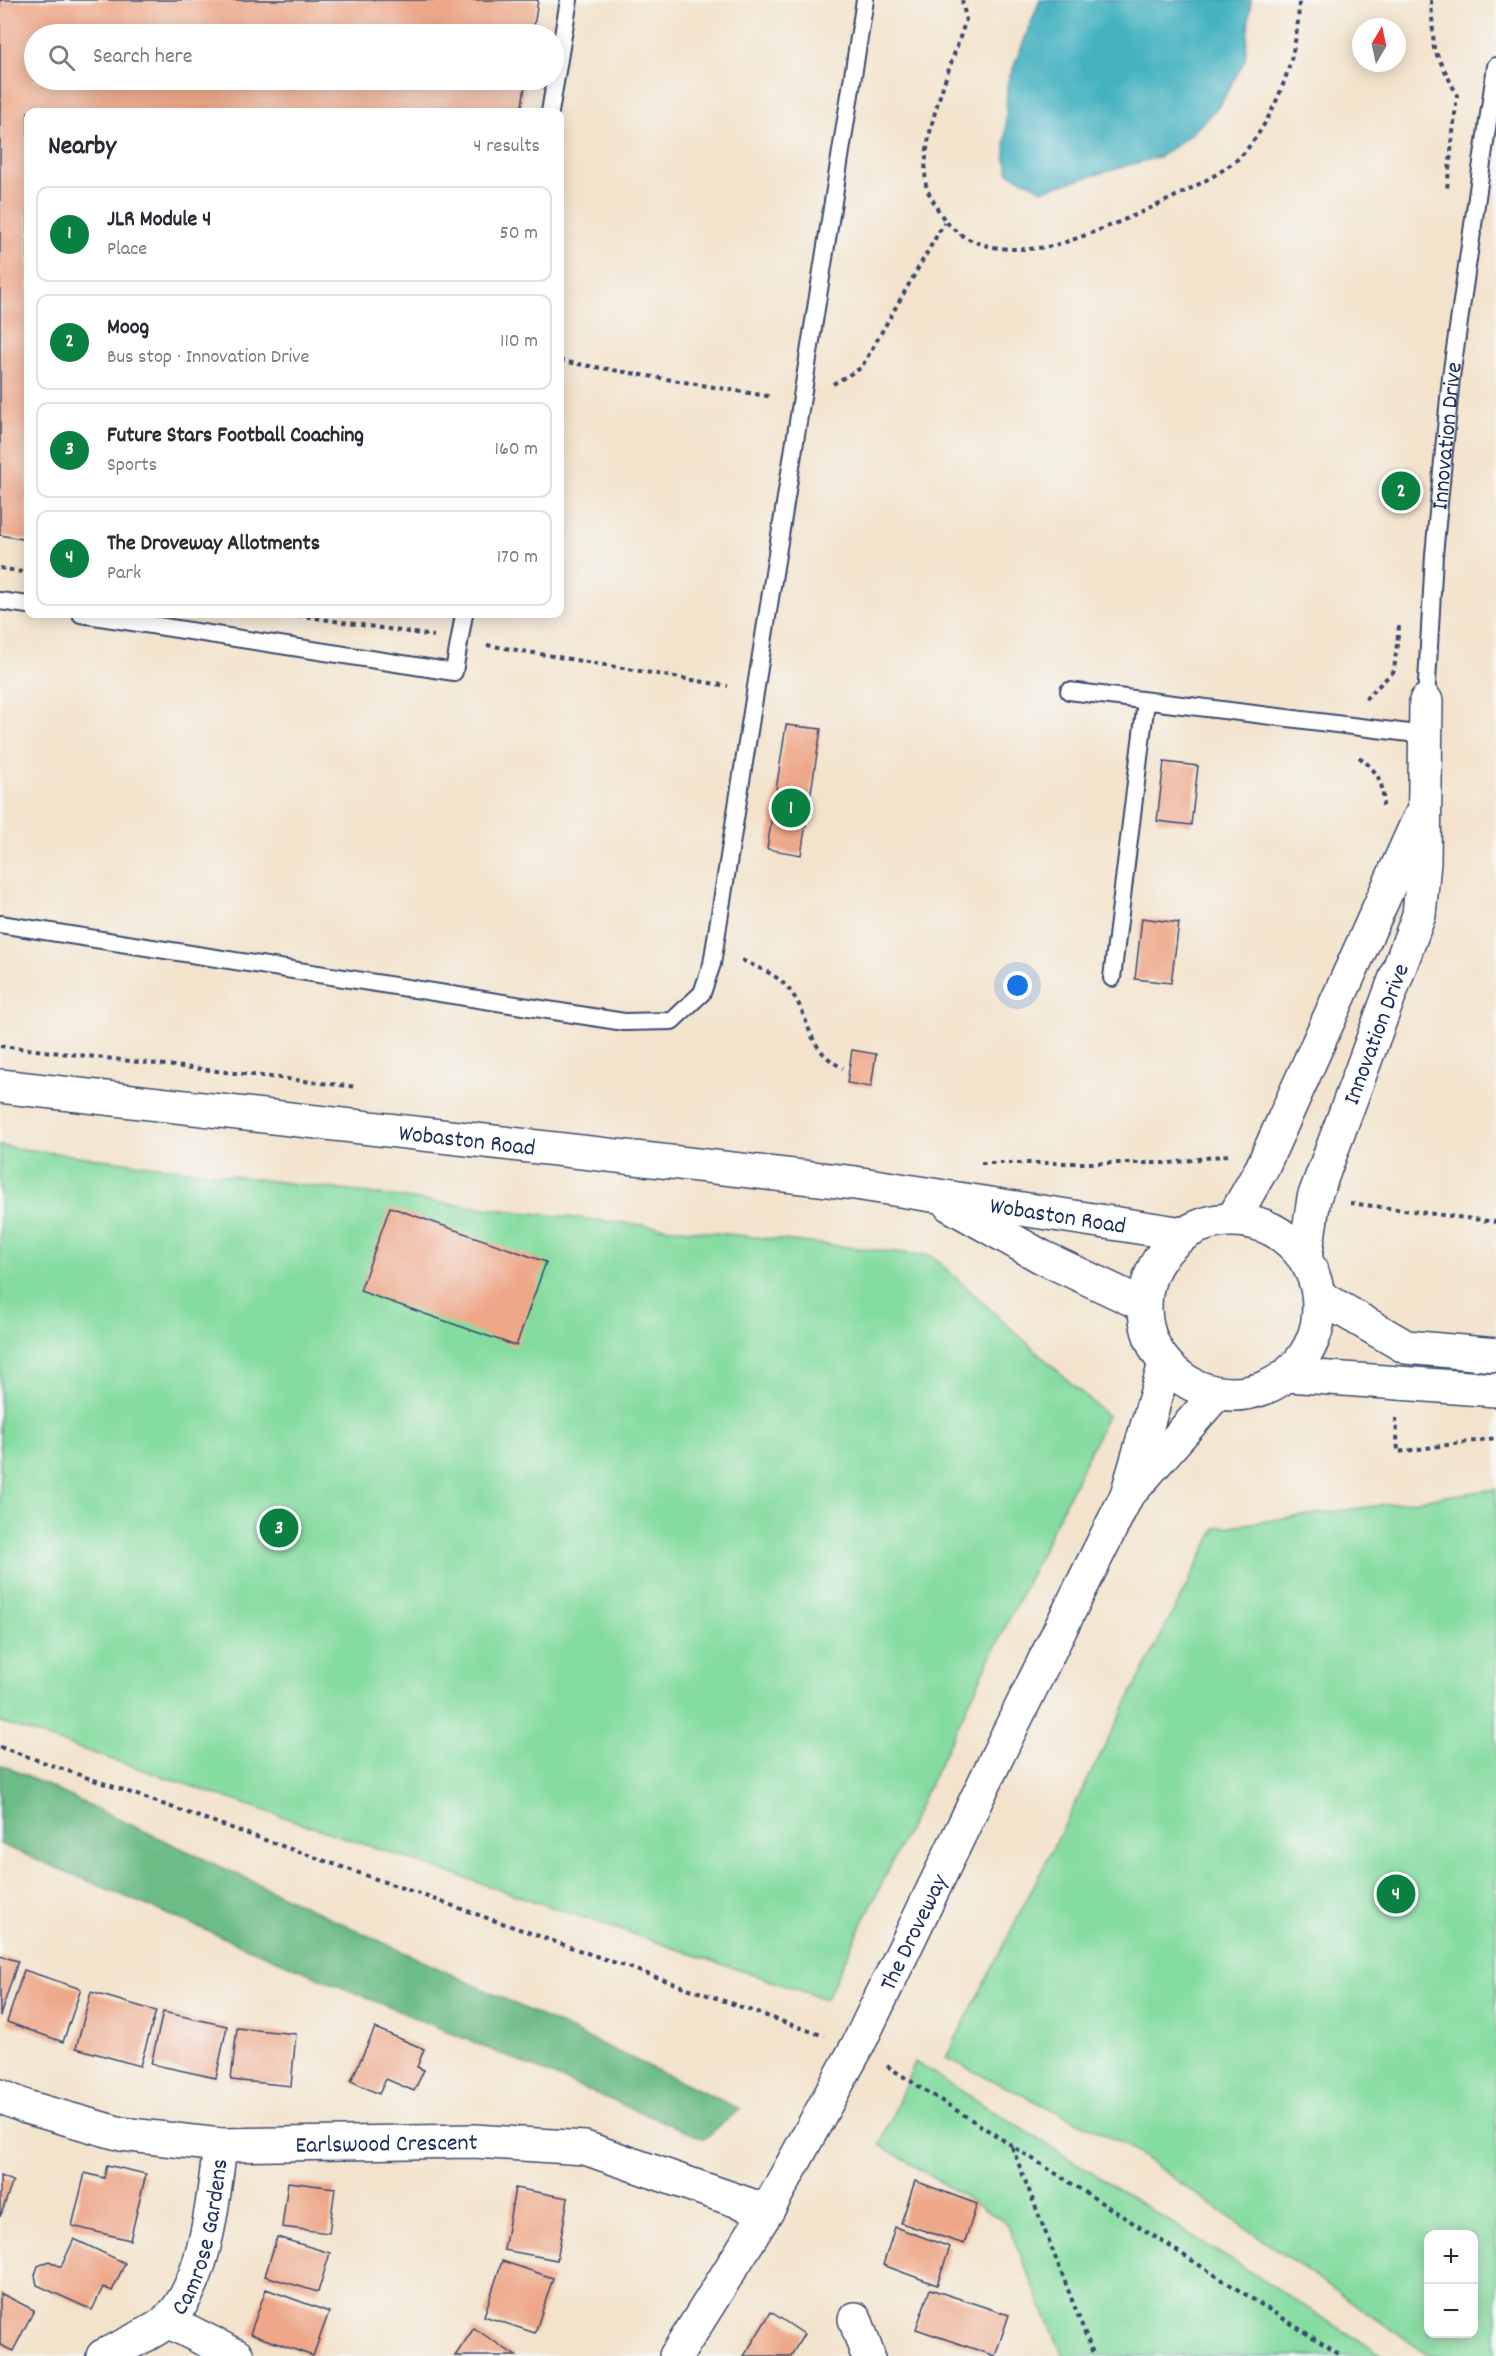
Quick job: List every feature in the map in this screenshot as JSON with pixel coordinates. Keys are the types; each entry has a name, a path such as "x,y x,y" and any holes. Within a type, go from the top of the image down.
{"street":[{"name":"Innovation Drive","path":"1305,1258 1314,1198 1419,915 1424,862 1426,701"},
{"name":"Innovation Drive","path":"1233,1220 1262,1168 1423,808"},
{"name":"Wobaston Road","path":"0,1086 855,1183 1183,1234"},
{"name":"Wobaston Road","path":"933,1195 1042,1257 1144,1305"},
{"path":"1233,1220 1254,1222 1289,1240 1305,1258 1314,1276 1319,1296 1319,1318 1315,1336 1303,1359 1288,1375 1271,1386 1254,1392 1217,1394 1199,1389 1180,1379 1165,1364 1152,1345 1145,1324 1144,1305 1147,1284 1155,1265 1168,1247 1183,1234 1201,1225 1233,1220"},
{"path":"1319,1296 1406,1347 1496,1355"},
{"name":"The Droveway","path":"676,2356 767,2211 857,2047 1008,1734 1127,1495 1165,1364"},
{"path":"1288,1375 1496,1390"},
{"name":"The Droveway","path":"1127,1495 1217,1394"},
{"name":"Earlswood Crescent","path":"0,2096 26,2107 121,2134 220,2145 474,2141 585,2148 767,2211"},
{"name":"Camrose Gardens","path":"103,2356 168,2321 189,2289 210,2225 220,2145"},
{"path":"855,2319 868,2356"},
{"name":"Camrose Gardens","path":"168,2321 237,2356"}],"lane":[{"path":"564,29 569,0"},
{"path":"0,924 624,1022 672,1021 702,993 713,953 866,0"},
{"name":"Innovation Drive","path":"1426,701 1434,555 1451,377 1496,66"},
{"path":"551,108 554,90"},
{"path":"0,601 24,604"},
{"path":"107,618 454,672 463,618"},
{"path":"1070,691 1425,735"},
{"path":"1112,978 1146,701"}],"path":[{"path":"962,0 966,19 927,139 926,187 944,223 972,243 1001,248 1047,247 1100,228 1209,179 1241,156 1265,123 1288,68 1299,22 1299,0"},
{"path":"1431,0 1434,50 1457,95 1446,195"},
{"path":"0,568 24,572"},
{"path":"315,618 755,690"},
{"path":"1383,808 1384,786 1370,766 1347,747 1352,708 1374,693 1394,671 1400,624"},
{"path":"713,953 732,956 785,984 797,1000 815,1046 828,1060 843,1068"},
{"path":"0,1046 369,1088"},
{"path":"1227,1166 1229,1155 1234,1147"},
{"path":"973,1164 1170,1163 1229,1155"},
{"path":"1314,1198 1496,1222"},
{"path":"1395,1383 1398,1452 1496,1438"},
{"path":"0,1747 857,2047 1342,2356"},
{"path":"1011,2146 1094,2356"}],"green space":[{"path":"0,1146 475,1207 932,1256 1107,1416 826,1999 0,1722"},
{"path":"1496,1489 1496,2356 1430,2356 1124,2144 946,2058 1216,1528"},
{"path":"0,1765 740,2109 704,2139 0,1844"},
{"path":"915,2062 1384,2356 1063,2356 1007,2223 880,2145"}],"water":[{"path":"1040,0 1251,0 1245,60 1220,105 1190,135 1161,156 1043,190 1009,173 1005,158 1007,84"}],"building":[{"path":"0,0 538,0 534,24 24,24 24,90 524,90 522,108 24,108 24,539 0,535"},
{"path":"786,725 821,729 801,855 767,849"},
{"path":"1164,762 1198,766 1191,825 1157,821"},
{"path":"1142,918 1179,923 1171,983 1135,979"},
{"path":"852,1050 876,1054 871,1087 847,1083"},
{"path":"390,1207 546,1262 516,1346 360,1291"},
{"path":"0,1956 18,1961 0,2016"},
{"path":"24,1970 81,1989 63,2042 7,2022"},
{"path":"91,1992 156,2011 140,2066 76,2048"},
{"path":"163,2012 227,2026 216,2078 151,2064"},
{"path":"237,2028 296,2034 291,2086 231,2080"},
{"path":"375,2028 424,2049 417,2067 424,2070 414,2091 386,2079 379,2094 351,2081"},
{"path":"107,2165 146,2174 130,2240 72,2226 85,2173 104,2178"},
{"path":"0,2176 13,2181 0,2217"},
{"path":"915,2181 977,2204 964,2244 901,2223"},
{"path":"288,2182 335,2188 329,2233 282,2227"},
{"path":"515,2188 568,2198 557,2260 504,2250"},
{"path":"895,2227 950,2247 937,2285 883,2265"},
{"path":"277,2237 330,2253 318,2292 265,2276"},
{"path":"74,2239 125,2263 112,2291 103,2287 92,2310 37,2285 35,2275 38,2266 49,2261 61,2267"},
{"path":"502,2261 553,2278 535,2333 484,2316"},
{"path":"266,2289 329,2312 313,2356 250,2334"},
{"path":"930,2289 1009,2315 995,2356 916,2329"},
{"path":"0,2293 34,2310 13,2351 0,2345"},
{"path":"771,2312 804,2334 791,2356 744,2356"},
{"path":"474,2328 516,2356 455,2356"}],"place":[{"name":"Moog","path":"1401,491"},
{"name":"JLR Module 4","path":"791,808"},
{"name":"Future Stars Football Coaching","path":"279,1528"},
{"name":"The Droveway Allotments","path":"1396,1894"}]}
